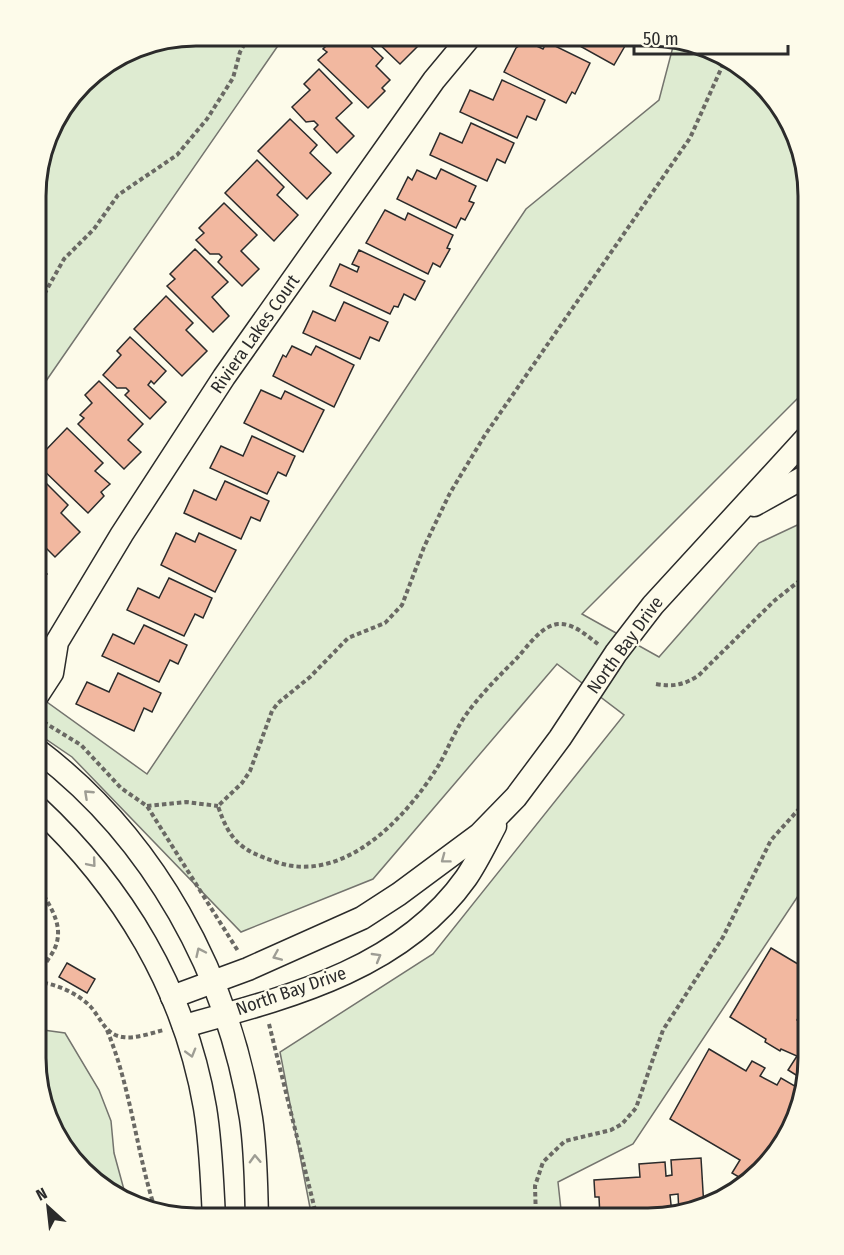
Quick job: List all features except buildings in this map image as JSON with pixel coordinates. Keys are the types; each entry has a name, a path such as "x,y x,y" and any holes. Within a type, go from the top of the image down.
{"street":[{"name":"Riviera Lakes Court","path":"46,682 52,673 57,642 122,534 224,377 434,80 462,46"},
{"name":"North Bay Drive","path":"172,997 314,941 362,918 399,894 480,834 505,807 560,738 616,653 653,605 798,447"},
{"name":"North Bay Drive","path":"733,519 798,480"},
{"path":"46,648 57,642"},
{"path":"46,758 100,805 141,854 195,941 227,1014 251,1119 256,1208"},
{"name":"North Bay Drive","path":"184,1026 332,981 376,958 415,932 467,877 505,807"},
{"path":"46,816 92,863 122,901 147,944 172,997 184,1026 205,1110 211,1155 214,1208"}],"path":[{"path":"46,292 64,259 94,229 118,195 177,155 207,119 233,78 243,47"},
{"path":"218,806 242,783 250,771 272,711 278,703 310,677 348,638 385,623 402,605 424,547 450,493 485,435 690,138 722,67"},
{"path":"656,684 670,687 683,685 698,676 781,595 798,582"},
{"path":"218,806 228,833 237,844 256,855 281,864 303,867 324,866 339,861 372,840 411,800 436,769 467,712 535,637 550,626 561,624 572,626 599,644"},
{"path":"147,806 186,802 218,806"},
{"path":"536,1208 535,1186 543,1162 565,1141 611,1130 622,1124 636,1108 663,1030 723,938 771,840 797,811"},
{"path":"46,900 60,937 46,963"},
{"path":"46,983 71,993 90,1006 107,1030 118,1058 152,1201"},
{"path":"107,1030 122,1037 140,1036 184,1026"}],"green space":[{"path":"187,47 277,47 46,381 46,197 54,148 72,113 98,84 113,72 139,58 167,49"},
{"path":"672,49 686,52 722,67 754,90 766,105 786,139 795,167 798,197 798,398 582,614 659,657 759,543 798,525 797,897 633,1144 558,1182 561,1208 310,1208 280,1052 433,954 624,715 557,664 373,879 241,932 72,757 46,739 46,701 147,774 526,209 659,100"},
{"path":"46,1030 65,1033 99,1090 111,1121 114,1153 124,1189 90,1165 78,1150 58,1116 49,1088"}]}
